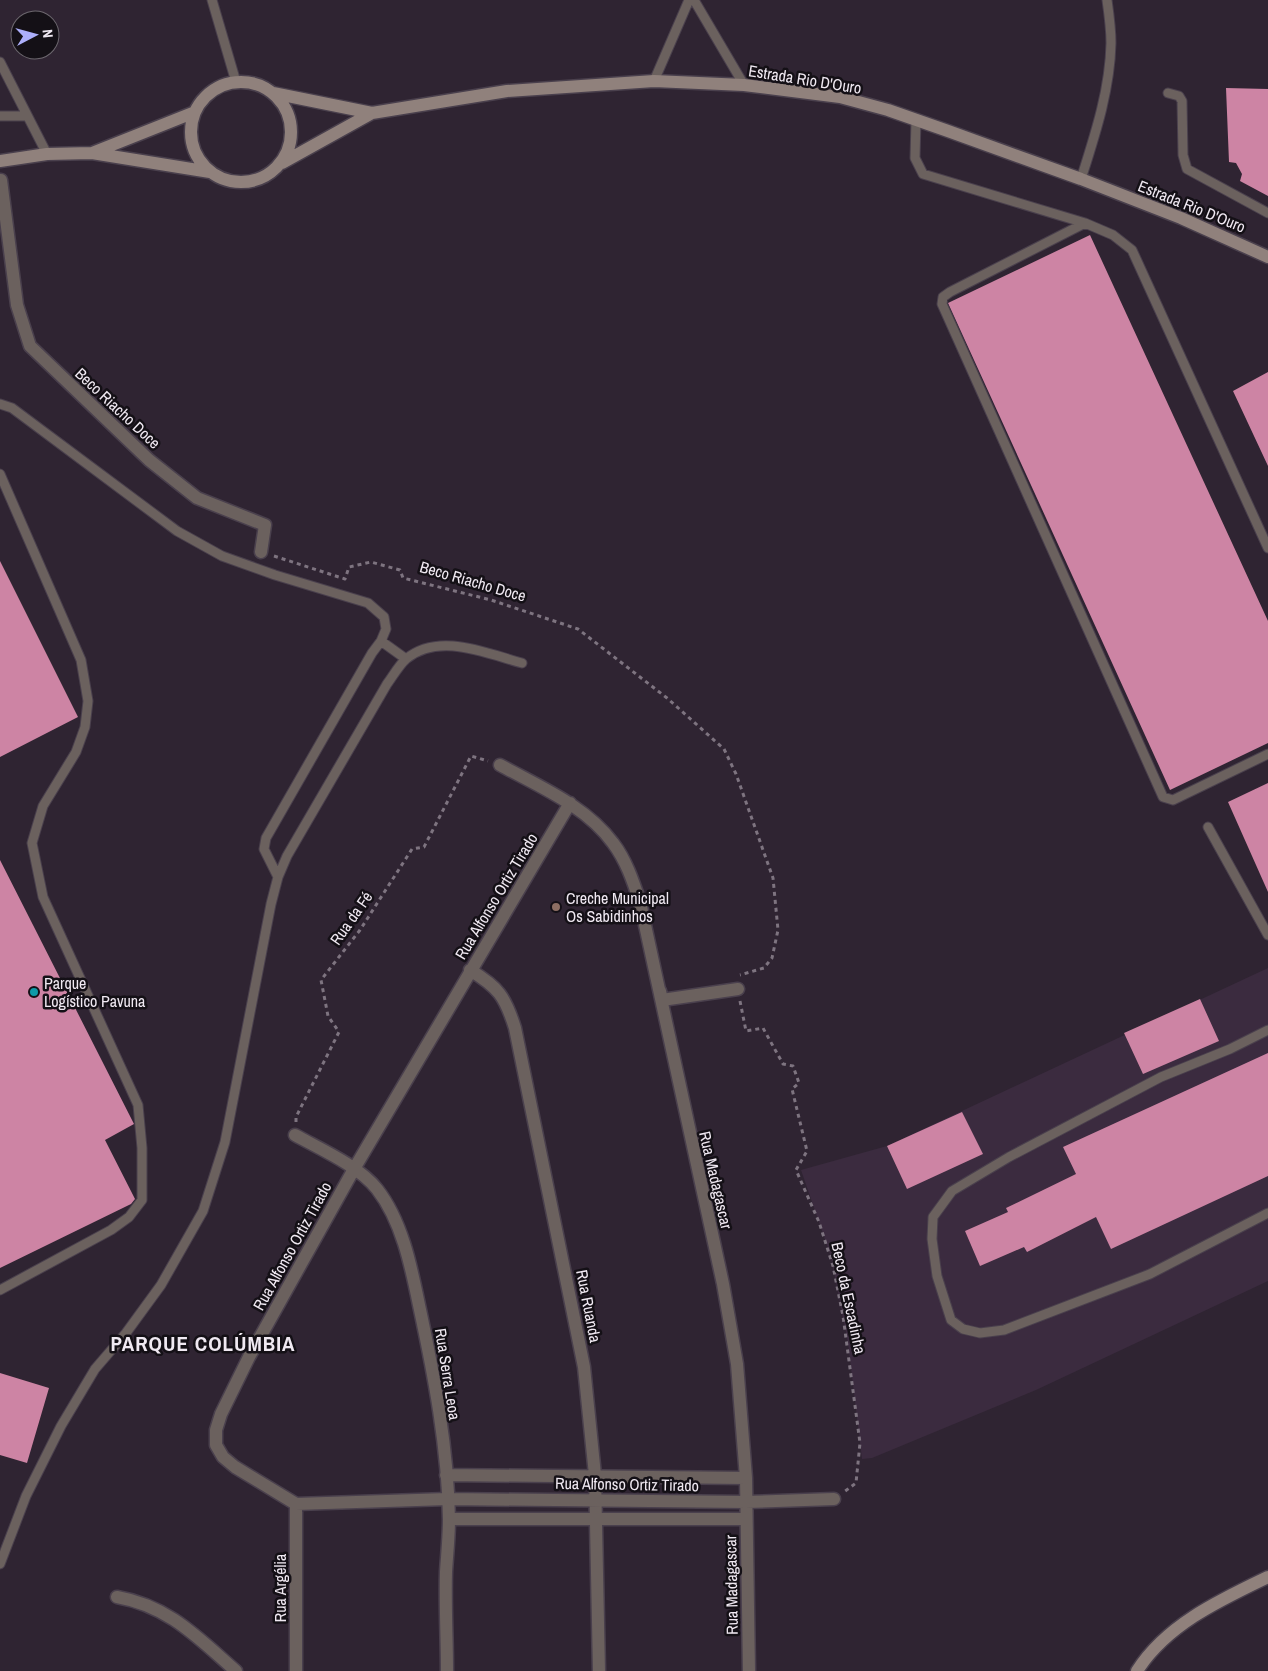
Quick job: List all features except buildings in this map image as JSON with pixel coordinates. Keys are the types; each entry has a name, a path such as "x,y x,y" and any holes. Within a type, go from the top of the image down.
{"street":[{"name":"Estrada Rio D'Ouro","path":"281,164 372,113 507,91 654,81 744,85 840,97 916,120 1181,218 1268,257"},
{"path":"0,161 47,154 92,153 210,172 234,182 247,183 260,180 281,164 289,147 292,127 285,108 273,93 262,86 236,82 212,91 202,100 192,124 194,150 210,172"},
{"name":"Estrada Rio D'Ouro","path":"273,93 372,113"},
{"path":"92,153 196,112"},
{"name":"Beco Riacho Doce","path":"1,180 17,305 30,346 149,460 197,498 265,525 261,552"},
{"name":"Rua Madagascar","path":"500,765 570,804 598,825 622,857 640,902 734,1346 744,1430 749,1671"},
{"name":"Rua Alfonso Ortiz Tirado","path":"570,804 470,970 354,1169 249,1357 216,1430 216,1445 234,1467 296,1504 447,1499 746,1502 834,1499"},
{"name":"Rua Ruanda","path":"470,970 491,983 502,995 515,1028 584,1366 595,1475 599,1671"},
{"path":"661,996 738,989"},
{"name":"Rua Serra Leoa","path":"295,1135 365,1175 378,1189 396,1220 406,1254 419,1306 434,1383 446,1475 449,1519 446,1574 447,1671"},
{"name":"Rua Alfonso Ortiz Tirado","path":"446,1475 746,1478"},
{"name":"Rua Argélia","path":"296,1504 296,1671"},
{"name":"Rua Alfonso Ortiz Tirado","path":"449,1519 746,1519"},
{"path":"1136,1671 1171,1632 1229,1596 1268,1578"},
{"path":"117,1597 139,1601 165,1613 180,1623 236,1671"}],"lane":[{"path":"212,0 236,82"},
{"path":"654,81 689,0"},
{"path":"694,0 744,85"},
{"path":"1081,180 1098,126 1108,80 1111,42 1108,0"},
{"path":"0,62 47,154"},
{"path":"1168,93 1179,96 1182,101 1183,155 1187,169 1268,213"},
{"path":"0,116 27,116"},
{"path":"916,120 914,158 923,174 1085,223 1113,235 1132,250 1268,548"},
{"path":"1085,223 950,292 944,296 942,304 1164,797 1173,800 1268,754"},
{"path":"0,404 12,408 177,531 222,556 275,575 368,603 379,610 384,617 386,629 381,641 372,653 266,838 264,849 278,877"},
{"path":"0,474 81,660 88,701 85,727 76,752 43,806 32,843 36,869 43,897 138,1105 143,1176 142,1200 129,1217 111,1230 0,1290"},
{"path":"381,641 406,659"},
{"path":"0,1564 26,1496 62,1426 95,1369 126,1333 161,1285 202,1211 225,1142 278,877 287,856 388,684 406,659 425,648 440,644 464,648 522,663"},
{"path":"1208,827 1268,935"},
{"path":"1268,1030 1230,1049 1162,1077 1009,1157 952,1191 933,1217 932,1239 937,1276 951,1320 963,1329 980,1333 1004,1330 1150,1274 1268,1213"}],"path":[{"name":"Beco Riacho Doce","path":"261,552 345,579 349,567 371,562 400,570 403,578 491,600 578,629 667,698 724,749 736,774 773,878 778,930 772,958 764,968 740,974 738,989"},
{"name":"Rua da Fé","path":"295,1135 296,1116 339,1032 328,1016 321,980 360,930 412,848 424,847 471,756 500,765"},
{"name":"Beco da Escadinha","path":"738,989 746,1031 763,1028 783,1064 794,1066 799,1083 792,1089 807,1151 796,1170 819,1222 833,1266 843,1316 860,1443 856,1483 834,1499"}],"shaded area":[{"path":"1268,968 1268,1281 1036,1390 872,1458 862,1459 848,1343 831,1257 801,1170 887,1146"}],"place":[{"name":"Creche Municipal Os Sabidinhos","path":"556,907"},
{"name":"Parque Logístico Pavuna","path":"34,992"}],"district":[{"name":"PARQUE COLÚMBIA","path":"203,1344"}]}
